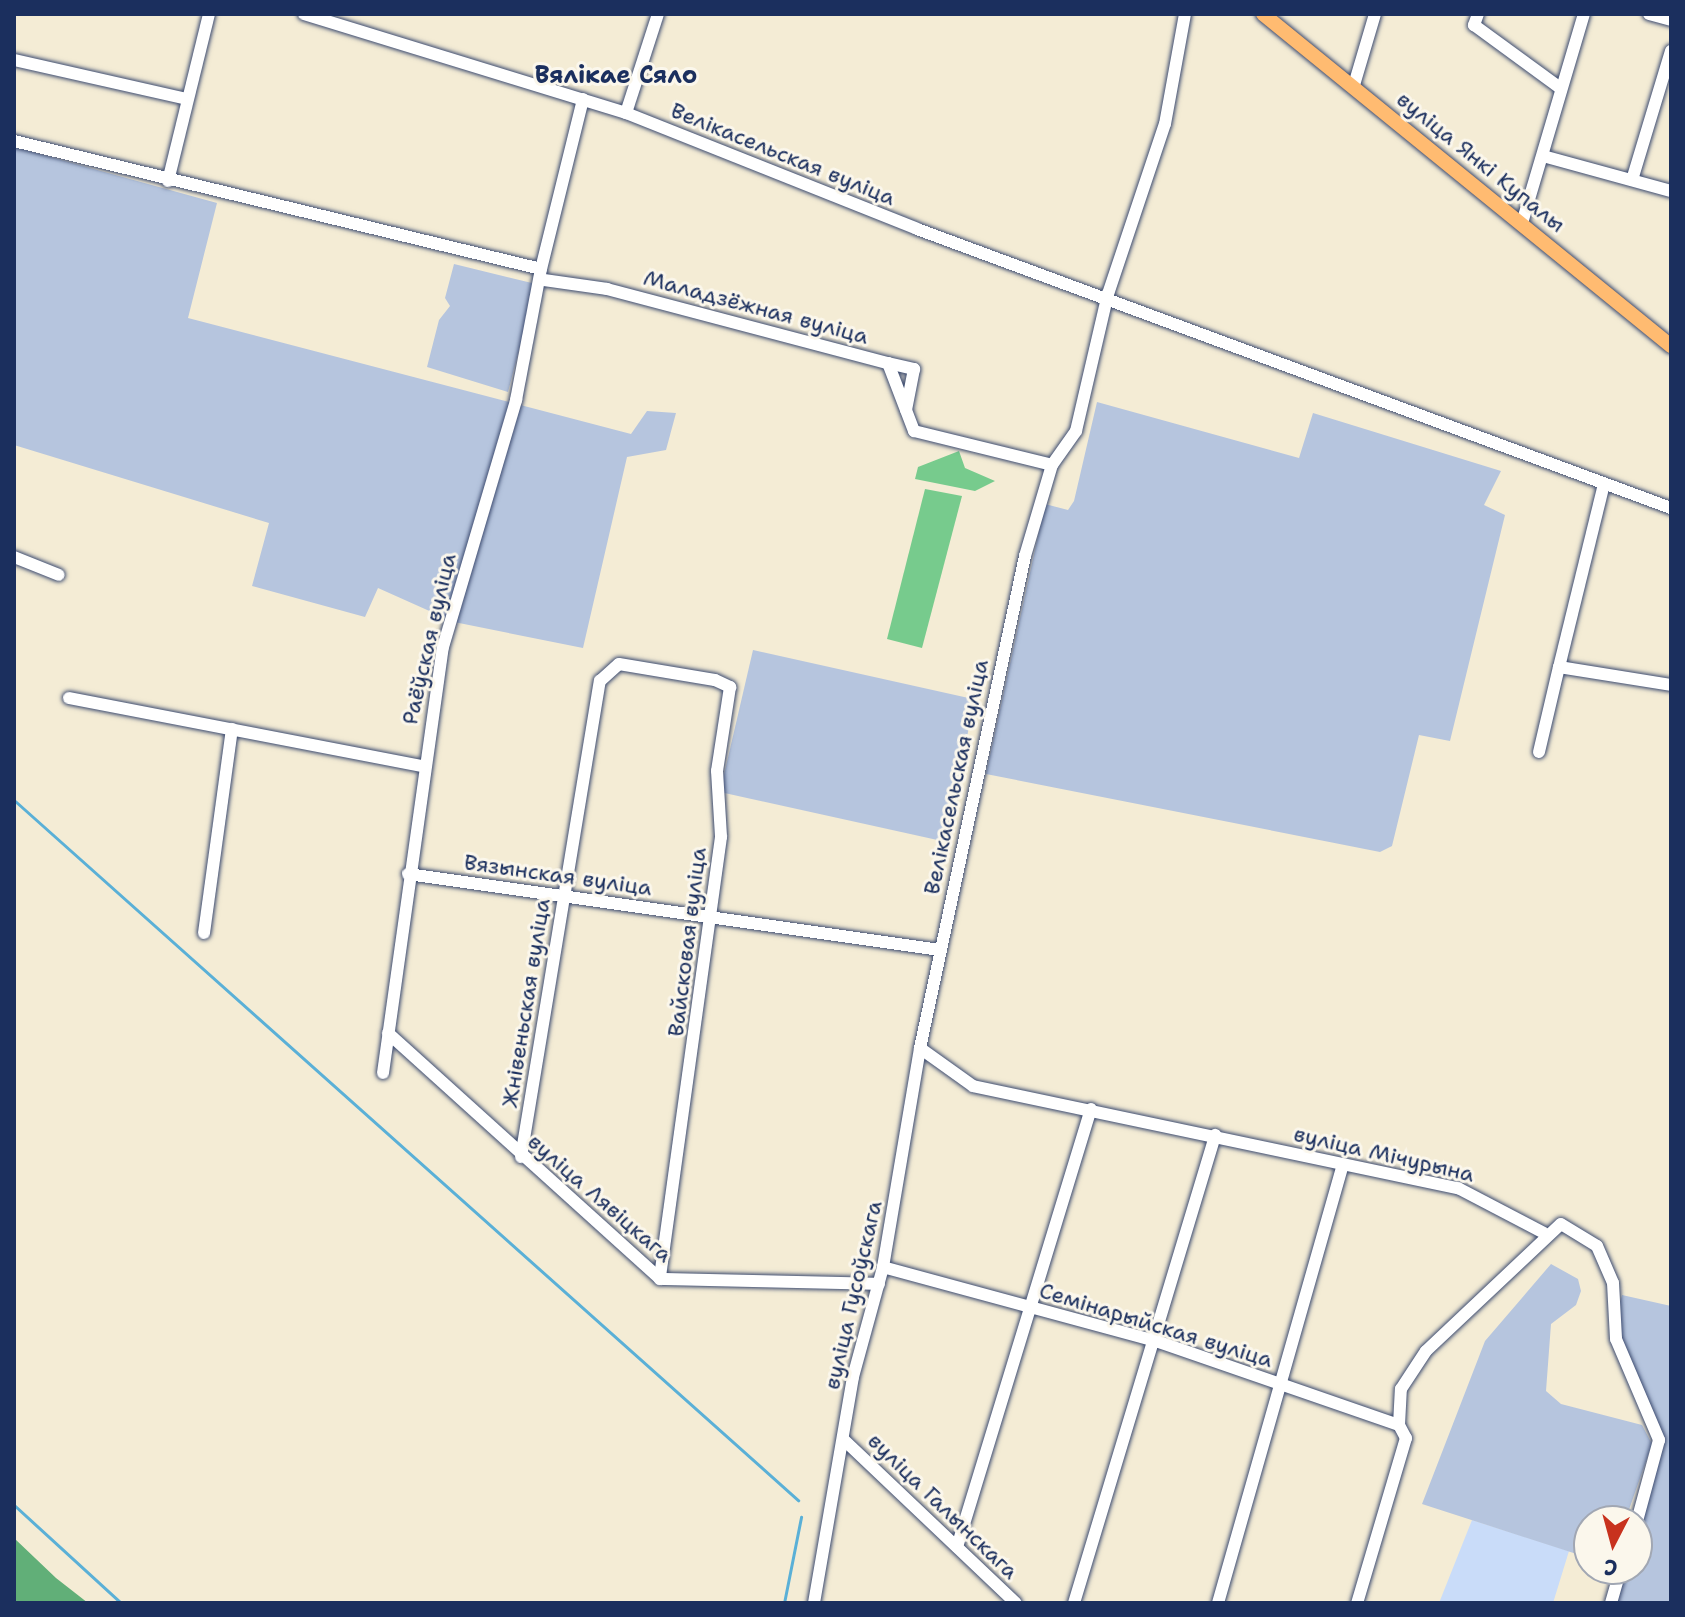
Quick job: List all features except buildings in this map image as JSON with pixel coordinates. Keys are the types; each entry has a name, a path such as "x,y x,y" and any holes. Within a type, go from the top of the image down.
{"main road":[{"name":"вуліца Янкі Купалы","path":"1270,16 1671,346"}],"street":[{"path":"168,181 209,14"},
{"name":"Велікасельская вуліца","path":"304,14 626,113 917,229 1108,294 1671,508"},
{"path":"626,113 658,14"},
{"path":"1108,294 1165,124 1185,14"},
{"path":"1354,85 1375,14"},
{"path":"1478,14 1474,25 1560,88"},
{"path":"1522,223 1584,14"},
{"path":"1649,14 1671,20"},
{"path":"1632,180 1671,51"},
{"path":"14,60 187,99"},
{"name":"Раёўская вуліца","path":"383,1073 422,766 443,647 542,275 583,99"},
{"name":"Маладзёжная вуліца","path":"14,141 607,289 888,363 914,431 1052,465"},
{"path":"1543,156 1671,191"},
{"name":"Велікасельская вуліца","path":"940,950 1025,556 1052,465 1076,431 1108,294"},
{"path":"888,363 914,369 906,410"},
{"path":"1539,752 1604,484"},
{"path":"14,557 59,575"},
{"name":"Вайсковая вуліца","path":"609,670 642,665 730,687 717,771 721,837 712,918 660,1279"},
{"path":"1559,667 1671,685"},
{"name":"Жнівеньская вуліца","path":"521,1157 595,699 609,670"},
{"path":"69,698 422,766"},
{"path":"204,933 232,729"},
{"name":"Вязынская вуліца","path":"408,874 940,950"},
{"name":"вуліца Гусоўскага","path":"814,1603 843,1439 883,1267 940,950"},
{"name":"вуліца Лявіцкага","path":"388,1033 521,1157 660,1279 879,1284"},
{"name":"вуліца Мічурына","path":"920,1048 973,1086 1458,1188 1544,1233 1561,1224 1597,1246 1613,1283 1616,1339 1659,1440 1641,1505"},
{"path":"957,1547 1091,1109"},
{"path":"1074,1603 1159,1342 1215,1135"},
{"path":"1218,1603 1343,1165"},
{"path":"1357,1603 1406,1438 1399,1425 1401,1389 1417,1363 1544,1233"},
{"name":"Семінарыйская вуліца","path":"883,1267 1159,1342 1399,1425"},
{"name":"вуліца Галынскага","path":"843,1439 1016,1603"}],"shaded area":[{"path":"14,147 217,203 188,318 631,434 647,411 676,413 666,450 627,457 583,648 454,622 378,588 365,617 252,586 269,523 14,445"},
{"path":"454,264 536,284 508,392 427,367 439,320 450,306 445,298"},
{"path":"1097,402 1299,458 1313,413 1501,471 1484,505 1505,515 1450,741 1419,735 1392,846 1380,852 986,774 1045,504 1068,510 1074,501"},
{"path":"753,650 973,699 951,843 720,792"},
{"path":"1551,1264 1578,1279 1581,1291 1576,1305 1551,1324 1546,1391 1561,1404 1642,1425 1652,1444 1631,1505 1573,1505 1573,1553 1422,1504 1485,1341"},
{"path":"1622,1295 1671,1306 1671,1603 1617,1603 1622,1585 1653,1585 1653,1505 1645,1505 1665,1442 1645,1408 1615,1320"},
{"path":"1472,1520 1569,1551 1553,1603 1439,1603"}],"green space":[{"path":"959,451 965,468 995,481 975,491 915,479 918,467"},
{"path":"925,489 962,496 922,648 887,639"},
{"path":"14,1538 56,1578 88,1603 14,1603"}],"waterway":[{"path":"15,801 798,1500"},
{"path":"14,1505 121,1603"},
{"path":"784,1603 801,1517"}],"district":[{"name":"Вялікае Сяло","path":"616,76"}]}
